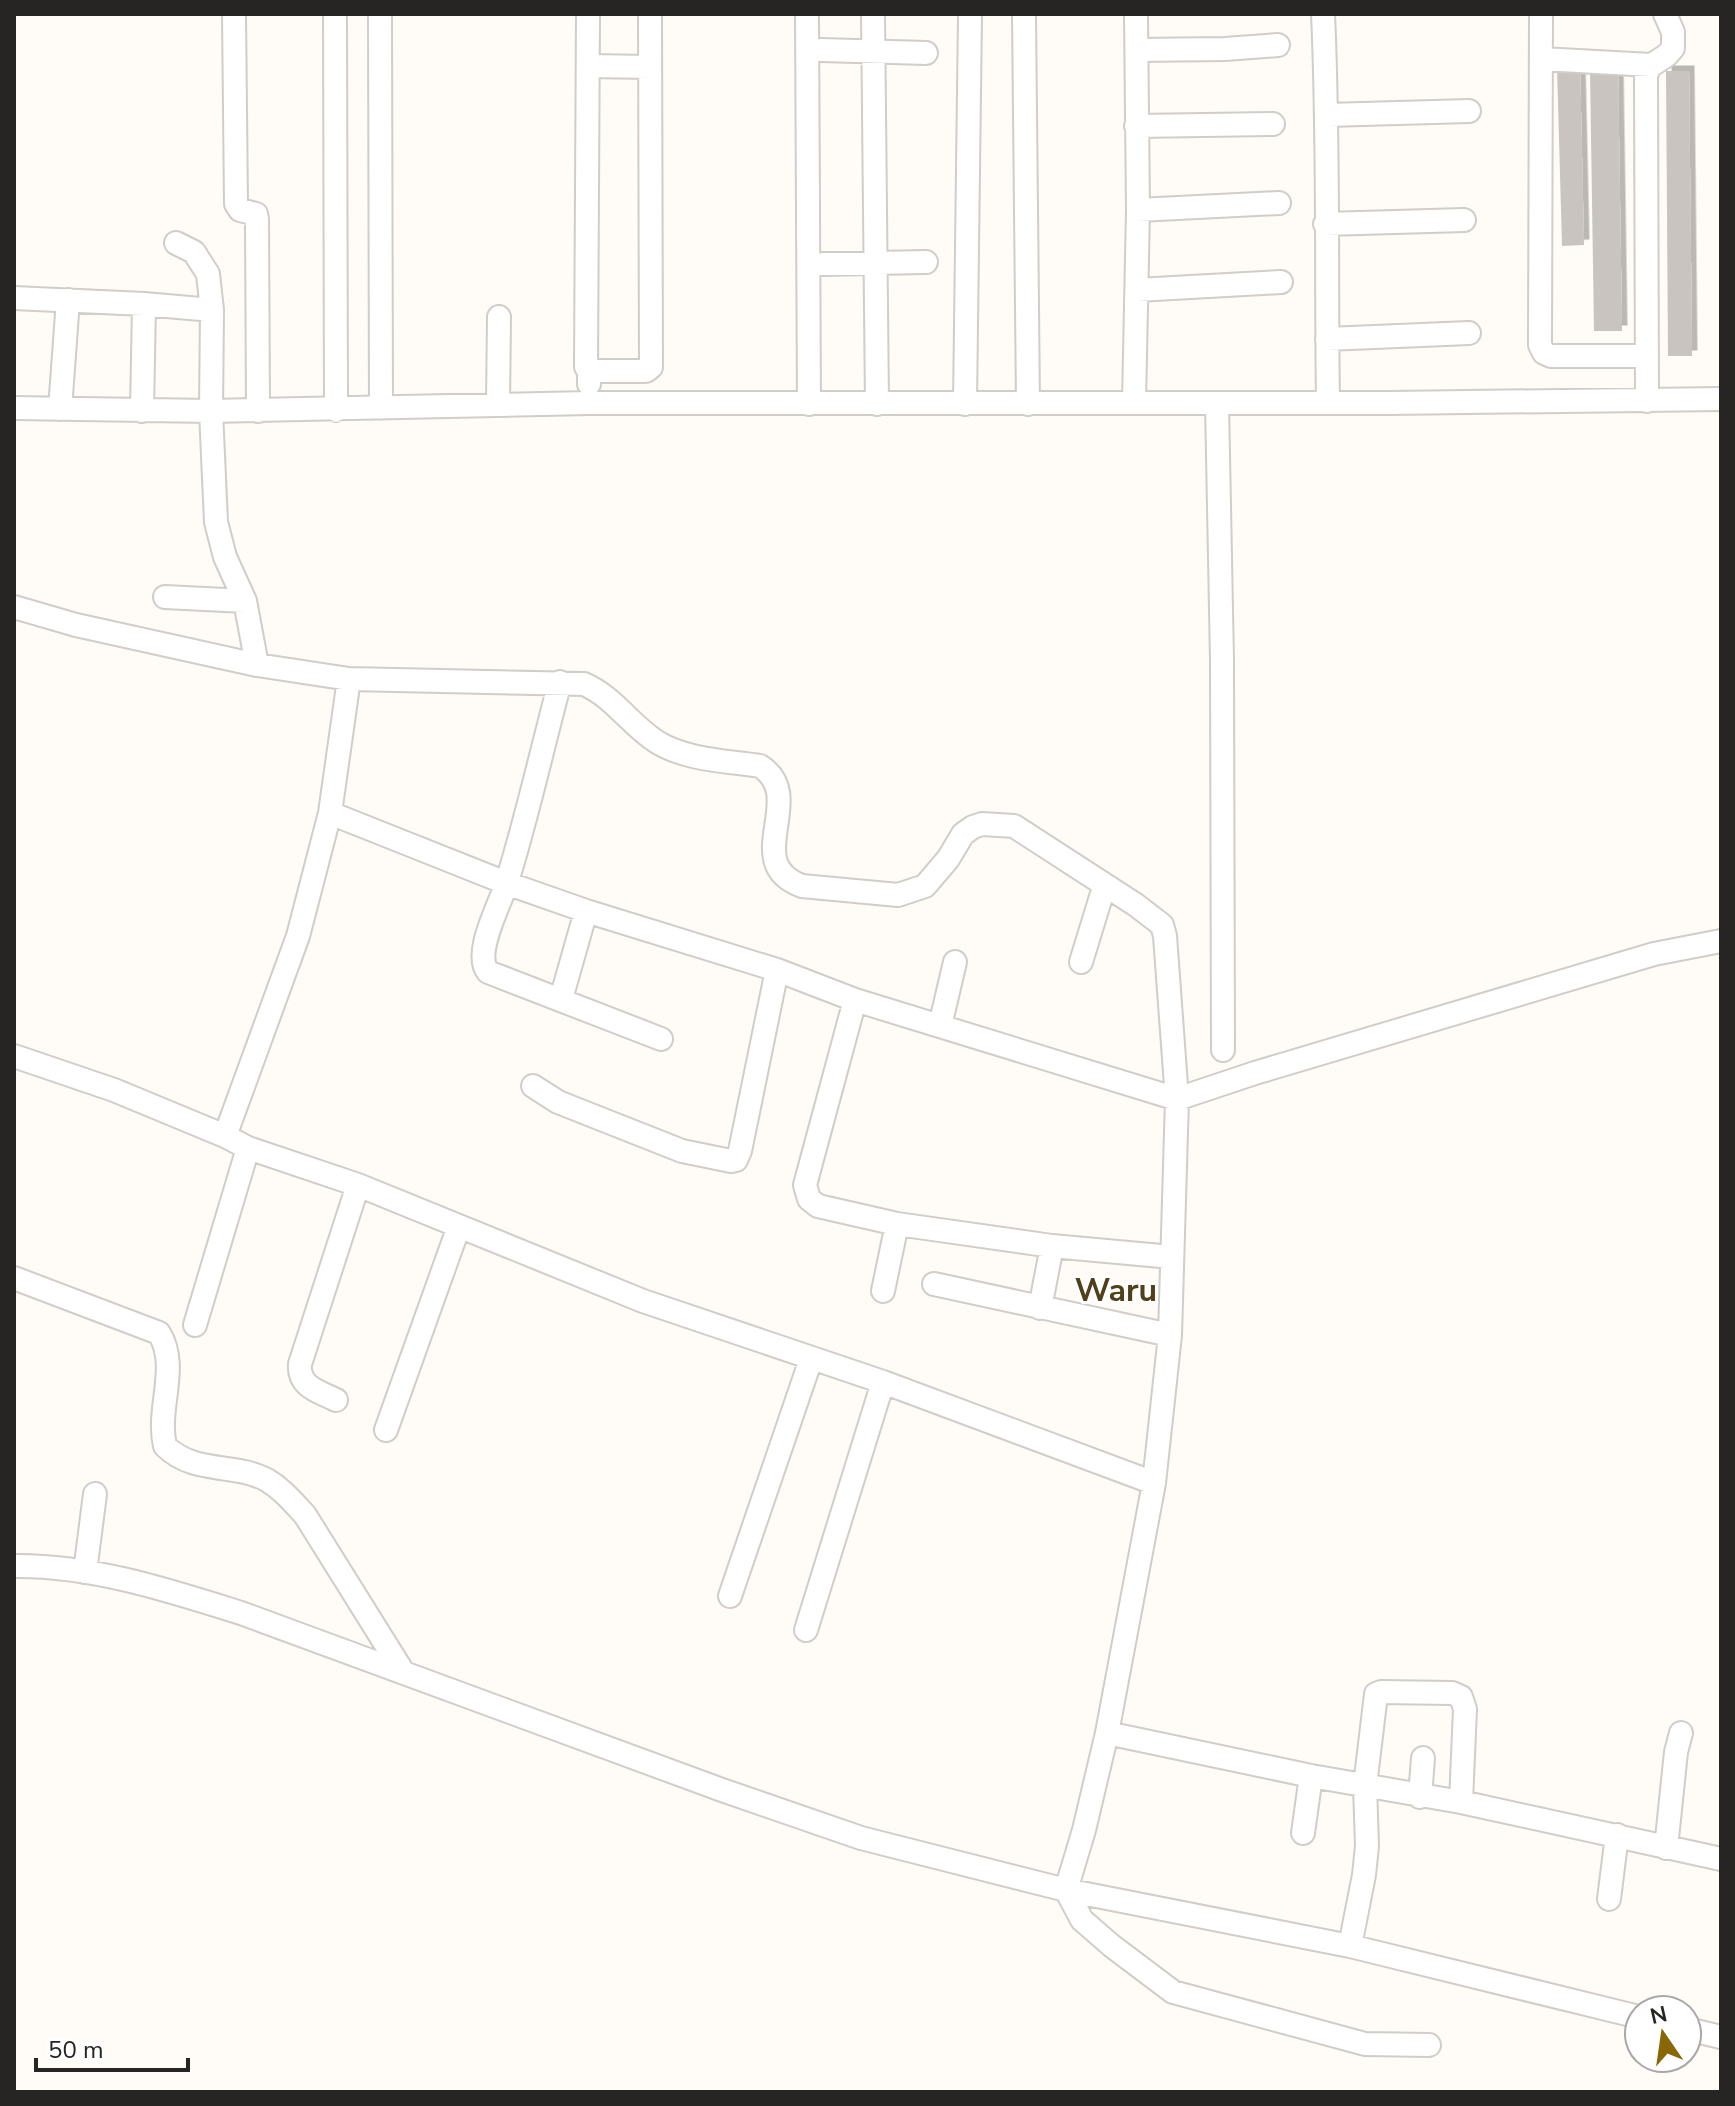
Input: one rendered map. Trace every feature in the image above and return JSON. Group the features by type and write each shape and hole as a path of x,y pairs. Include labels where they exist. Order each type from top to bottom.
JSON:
{"street":[{"path":"234,14 236,204 240,210 256,214 257,219 258,411"},
{"path":"335,14 336,410"},
{"path":"380,14 381,408"},
{"path":"588,14 586,367 589,371 589,403"},
{"path":"589,371 646,371 651,367 650,14"},
{"path":"807,14 809,404"},
{"path":"873,14 877,404"},
{"path":"965,404 970,14"},
{"path":"1024,14 1028,404"},
{"path":"1134,403 1138,210 1136,14"},
{"path":"1323,14 1327,115 1328,403"},
{"path":"1541,14 1542,350 1551,356 1645,356"},
{"path":"1647,401 1646,76 1651,65 1671,52 1675,43 1665,14"},
{"path":"1137,50 1278,45"},
{"path":"821,50 926,53"},
{"path":"1542,59 1651,65"},
{"path":"588,66 650,67"},
{"path":"1327,115 1469,111"},
{"path":"1136,126 1273,124"},
{"path":"1138,210 1279,203"},
{"path":"1325,224 1464,220"},
{"path":"176,243 189,247 205,266 212,310 211,411 216,522 225,557 245,601 257,665"},
{"path":"823,264 926,262"},
{"path":"1137,290 1281,282"},
{"path":"14,298 212,310"},
{"path":"60,409 68,300"},
{"path":"142,411 144,304"},
{"path":"498,404 499,317"},
{"path":"1327,339 1469,333"},
{"path":"14,408 258,411 589,403 1328,403 1721,399"},
{"path":"1217,403 1222,661 1223,1050"},
{"path":"165,597 245,601"},
{"path":"14,607 76,625 257,665 349,679 584,684 611,699 640,729 672,749 760,766 768,771 778,790 776,866 785,878 802,886 898,895 913,892 936,875 963,834 982,824 1014,826 1158,922 1165,931 1177,1099 1170,1335 1156,1469 1107,1733 1066,1890 1082,1920 1173,1992 1365,2044 1429,2045"},
{"path":"225,1136 298,936 330,813 349,679"},
{"path":"560,682 506,883 483,948 485,969 661,1039"},
{"path":"330,813 506,883 586,911 777,970 855,1000 1177,1099 1654,954 1721,941"},
{"path":"1081,962 1104,887"},
{"path":"561,999 586,911"},
{"path":"940,1026 955,962"},
{"path":"533,1086 558,1102 682,1151 736,1160 777,970"},
{"path":"855,1000 805,1190 809,1199 818,1206 897,1224 1052,1246 1172,1257"},
{"path":"14,1056 114,1090 248,1148 358,1185 643,1301 811,1359 1156,1469"},
{"path":"195,1325 248,1148"},
{"path":"336,1400 307,1386 299,1374 300,1364 358,1185"},
{"path":"883,1291 897,1224"},
{"path":"386,1430 459,1226"},
{"path":"1040,1308 1052,1246"},
{"path":"14,1278 159,1333 165,1343 169,1363 162,1417 165,1446 187,1462 250,1474 267,1480 287,1495 305,1515 403,1672"},
{"path":"934,1284 1170,1335"},
{"path":"730,1596 811,1359"},
{"path":"806,1630 883,1382"},
{"path":"85,1572 95,1494"},
{"path":"14,1566 85,1572 184,1595 241,1613 861,1838 1066,1890 1350,1946 1623,2013"},
{"path":"1350,1946 1367,1846 1365,1786 1376,1694 1452,1693 1461,1697 1465,1709 1461,1802"},
{"path":"1107,1733 1311,1776 1461,1802 1721,1859"},
{"path":"1666,1848 1676,1752 1681,1733"},
{"path":"1420,1797 1423,1758"},
{"path":"1303,1833 1311,1776"},
{"path":"1609,1899 1617,1835"}],"building":[{"path":"1557,67 1580,67 1584,245 1562,246"},
{"path":"1618,70 1622,331 1594,331 1590,71"},
{"path":"1666,71 1689,71 1692,356 1668,356"}],"district":[{"name":"Waru","path":"1116,1290"}]}
